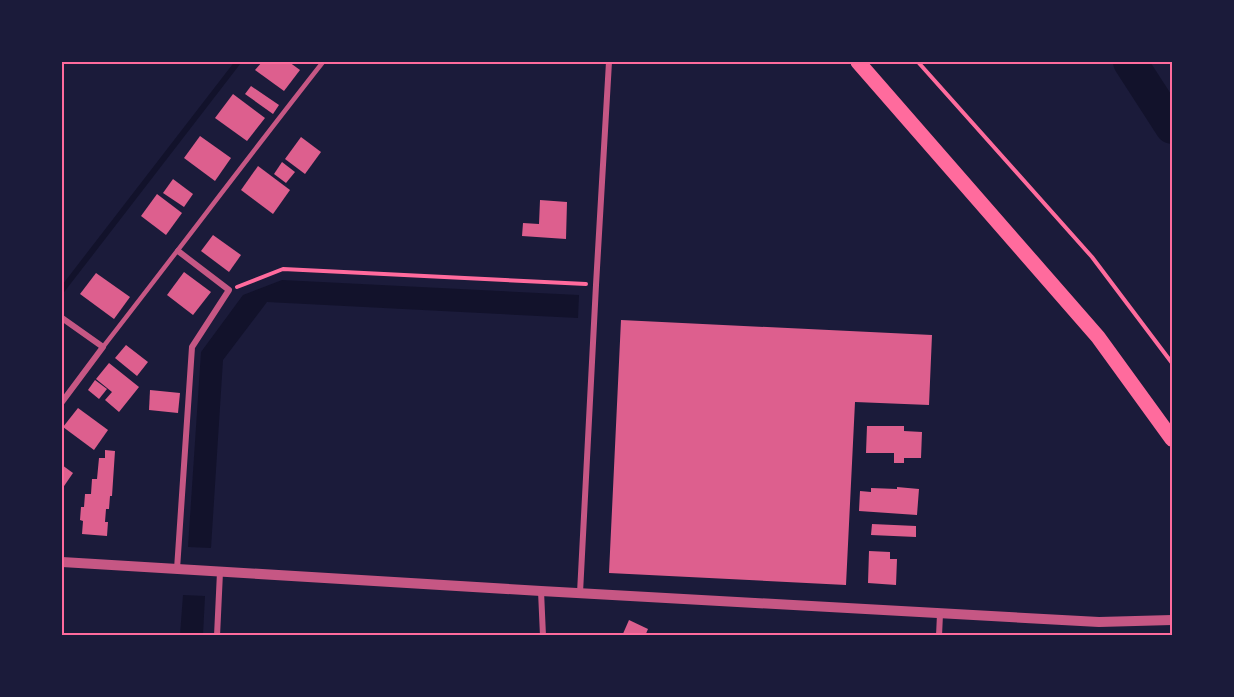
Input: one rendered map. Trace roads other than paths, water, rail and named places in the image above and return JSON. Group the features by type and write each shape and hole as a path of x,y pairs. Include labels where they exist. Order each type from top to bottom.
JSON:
{"main road":[{"path":"858,62 1098,337 1173,440"}],"street":[{"path":"580,593 609,62"},
{"path":"177,569 192,347 229,290 178,251"},
{"path":"62,318 103,347 62,402"},
{"path":"62,562 940,614 1099,622 1173,620"},
{"path":"217,636 220,572"},
{"path":"541,591 543,636"},
{"path":"939,636 940,614"}],"lane":[{"path":"103,347 323,62"}],"waterway":[{"path":"62,290 238,62"},
{"path":"1130,62 1172,127"}]}
